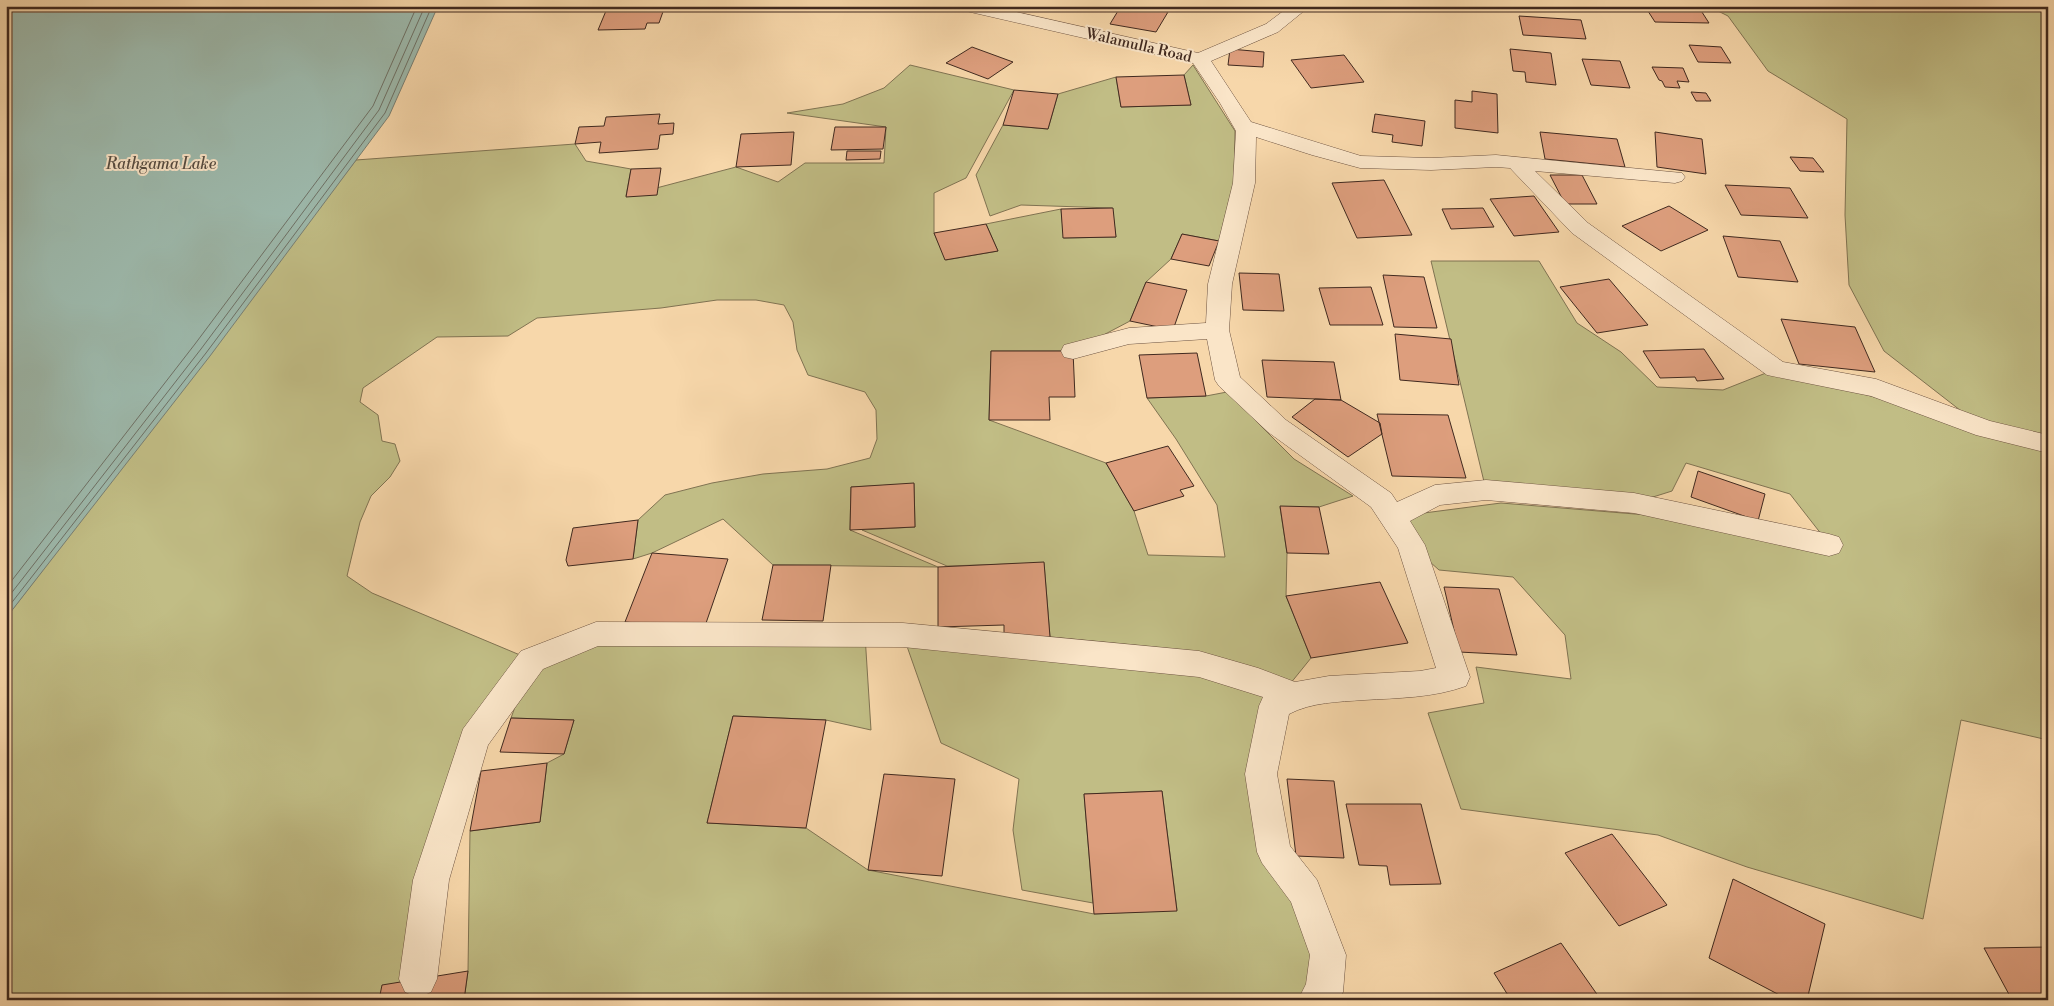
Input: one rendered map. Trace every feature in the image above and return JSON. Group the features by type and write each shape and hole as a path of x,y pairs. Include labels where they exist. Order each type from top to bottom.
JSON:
{"street":[{"name":"Walamulla Road","path":"966,6 1200,59 1272,28 1301,6"},
{"path":"1200,59 1230,103 1246,131 1244,183 1220,284 1217,330 1228,380 1277,426 1381,500 1412,545 1455,677 1420,684 1329,689 1294,696 1276,706 1261,774 1274,852 1305,892 1328,955 1324,992 1317,1000"},
{"path":"1243,126 1319,151 1360,162 1431,164 1496,161 1675,177"},
{"path":"1516,163 1580,228 1716,328 1776,369 1876,388 1985,429 2048,444"},
{"path":"1072,351 1129,336 1217,330"},
{"path":"1393,517 1436,495 1486,490 1634,503 1830,545"},
{"path":"418,979 430,880 474,739 532,660 596,634 903,635 1198,664 1258,681 1294,696"}],"shaded area":[{"path":"1708,6 2048,6 2048,740 1961,720 1923,919 1747,867 1658,835 1461,809 1428,713 1484,703 1476,667 1571,679 1565,635 1513,577 1439,570 1411,545 1393,517 1501,503 1647,515 1829,544 1790,494 1686,463 1672,491 1634,503 1486,490 1431,261 1539,261 1577,323 1621,352 1657,387 1723,390 1776,369 1983,428 1884,351 1849,285 1845,215 1847,119 1768,71 1728,16"},
{"path":"910,65 1014,90 966,178 934,193 934,233 946,260 998,251 986,224 1061,209 1064,238 1116,237 1112,208 1021,205 990,216 976,175 1003,125 1048,129 1058,94 1116,77 1121,107 1191,105 1184,75 1193,65 1235,131 1234,181 1219,241 1182,234 1171,259 1146,282 1130,321 1073,351 991,351 989,420 1106,463 1134,511 1148,555 1225,557 1217,505 1176,439 1147,398 1206,396 1227,392 1294,459 1353,496 1319,507 1280,507 1287,553 1286,596 1311,658 1290,684 1194,651 1050,637 1044,563 947,566 862,530 915,527 914,484 851,487 850,530 938,567 773,565 723,519 652,553 633,559 638,520 665,495 712,483 763,474 827,469 870,458 877,439 876,410 865,392 808,375 797,350 793,322 784,305 756,300 717,300 661,308 537,318 508,336 437,337 363,388 360,402 378,415 382,441 395,444 400,461 390,477 371,496 360,522 347,576 372,593 520,655 474,739 418,979 379,1000 6,1000 6,618 356,160 575,144 586,161 631,169 626,196 736,167 778,182 805,163 884,163 886,127 787,113 843,104 884,88"},
{"path":"596,634 865,635 871,730 826,720 733,716 707,823 806,828 868,870 1094,914 1177,910 1162,791 1084,794 1093,903 1022,890 1013,830 1019,779 941,743 903,635 1201,665 1294,696 1263,768 1305,892 1317,1000 464,1000 468,971 470,831 540,822 547,763 564,754 574,720 511,718 532,660"}],"water":[{"name":"Rathgama Lake","path":"6,6 438,6 389,116 210,356 6,618"}],"building":[{"path":"608,6 665,6 659,23 647,23 645,29 598,30"},
{"path":"1121,6 1136,6 1168,12 1156,32 1110,24"},
{"path":"1646,8 1700,9 1709,23 1655,22"},
{"path":"1519,16 1581,20 1586,39 1523,35"},
{"path":"1689,45 1721,47 1731,63 1698,62"},
{"path":"972,47 1013,62 988,79 946,63"},
{"path":"1230,49 1264,52 1263,67 1228,65"},
{"path":"1510,49 1551,53 1556,85 1526,82 1525,72 1513,71"},
{"path":"1344,55 1364,82 1311,88 1291,60"},
{"path":"1582,59 1620,61 1630,88 1591,85"},
{"path":"1652,67 1683,68 1689,82 1677,81 1680,88 1665,87"},
{"path":"1184,75 1191,105 1121,107 1116,77"},
{"path":"1014,90 1058,94 1048,129 1003,125"},
{"path":"1472,91 1497,94 1498,133 1455,128 1455,100 1472,102"},
{"path":"1691,92 1706,93 1711,101 1696,101"},
{"path":"660,114 658,124 674,123 673,134 660,135 658,149 599,153 601,142 575,144 579,127 604,126 606,117"},
{"path":"1375,114 1425,121 1422,146 1392,142 1393,135 1372,132"},
{"path":"835,127 886,127 883,149 831,150"},
{"path":"794,132 791,165 736,167 741,134"},
{"path":"1540,132 1617,139 1625,167 1545,159"},
{"path":"1655,132 1702,139 1706,174 1657,167"},
{"path":"847,151 881,151 880,159 846,160"},
{"path":"1790,157 1813,158 1824,172 1800,171"},
{"path":"661,168 657,195 626,197 631,169"},
{"path":"1550,175 1582,175 1597,204 1565,204"},
{"path":"1384,180 1412,235 1357,238 1332,183"},
{"path":"1725,185 1790,188 1808,218 1741,215"},
{"path":"1534,196 1559,232 1514,236 1490,199"},
{"path":"1669,206 1708,230 1661,251 1622,226"},
{"path":"1113,208 1116,237 1063,238 1061,209"},
{"path":"1483,208 1494,227 1451,229 1442,209"},
{"path":"986,224 998,251 945,260 934,233"},
{"path":"1182,234 1219,241 1209,266 1171,259"},
{"path":"1723,236 1780,241 1798,282 1738,277"},
{"path":"1239,273 1279,274 1284,311 1243,310"},
{"path":"1383,275 1424,277 1437,328 1394,327"},
{"path":"1609,279 1648,325 1597,333 1560,287"},
{"path":"1146,282 1187,290 1173,330 1130,321"},
{"path":"1371,287 1383,325 1330,325 1319,288"},
{"path":"1781,319 1855,327 1875,372 1799,364"},
{"path":"1395,334 1451,339 1459,385 1400,380"},
{"path":"1704,349 1724,379 1697,381 1695,377 1660,378 1643,351"},
{"path":"991,351 1073,351 1075,397 1049,397 1050,420 989,420"},
{"path":"1197,353 1206,396 1147,398 1139,355"},
{"path":"1262,360 1334,362 1341,400 1267,397"},
{"path":"1315,399 1341,400 1380,423 1382,434 1348,457 1292,417"},
{"path":"1377,414 1448,415 1466,478 1392,476"},
{"path":"1168,446 1194,486 1180,490 1184,496 1134,511 1106,463"},
{"path":"1698,471 1765,494 1758,521 1691,497"},
{"path":"914,483 915,527 850,530 851,487"},
{"path":"1280,506 1319,507 1329,554 1287,553"},
{"path":"638,520 633,559 568,566 566,560 573,528"},
{"path":"652,553 728,559 704,629 625,622"},
{"path":"1044,562 1050,637 1004,639 1004,625 938,627 938,567"},
{"path":"773,565 831,565 823,621 762,620"},
{"path":"1380,582 1408,643 1311,658 1286,596"},
{"path":"1444,587 1499,589 1517,655 1459,652"},
{"path":"733,716 826,720 806,828 707,823"},
{"path":"511,718 574,720 564,754 500,752"},
{"path":"547,763 540,822 470,831 481,771"},
{"path":"884,774 955,779 942,876 868,870"},
{"path":"1287,779 1334,781 1344,858 1296,856"},
{"path":"1162,791 1177,911 1094,914 1084,794"},
{"path":"1346,804 1421,804 1441,884 1390,885 1387,866 1359,865"},
{"path":"1612,834 1667,905 1619,926 1565,853"},
{"path":"1733,879 1825,924 1807,1000 1789,1000 1709,958"},
{"path":"1561,943 1601,1000 1511,1000 1494,973"},
{"path":"2048,947 2048,1000 2012,1000 1984,948"},
{"path":"468,971 464,1000 379,1000 382,985"}]}
